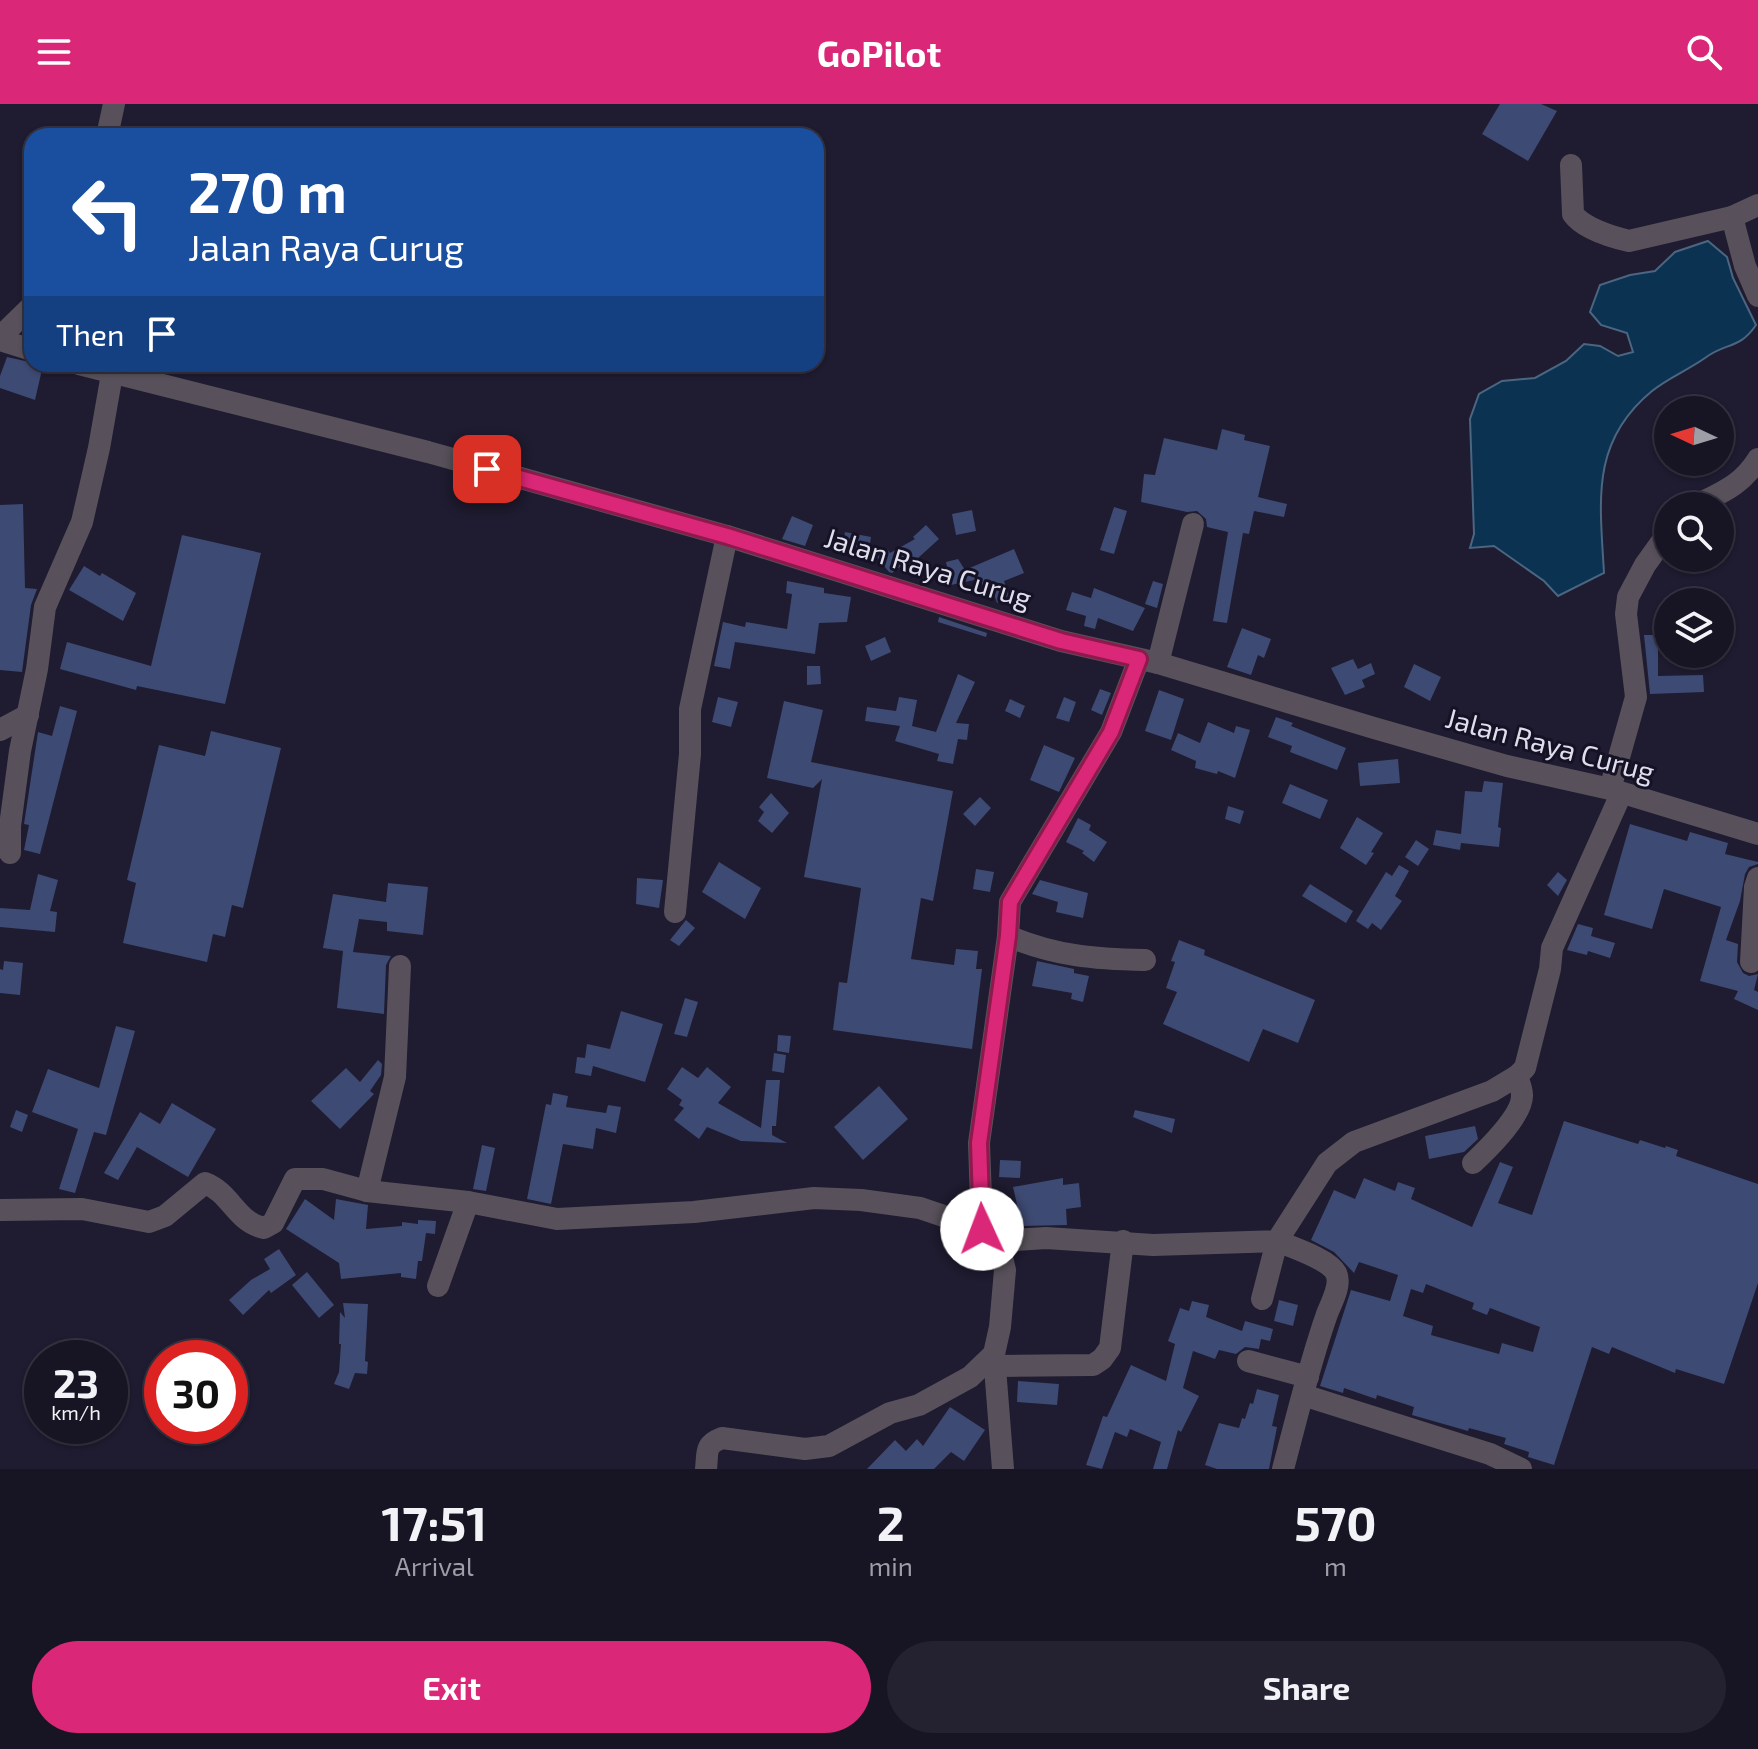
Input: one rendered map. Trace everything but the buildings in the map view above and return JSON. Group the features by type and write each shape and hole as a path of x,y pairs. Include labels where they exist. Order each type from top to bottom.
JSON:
{"street":[{"path":"109,128 114,104"},
{"path":"1571,165 1573,214 1578,220 1629,241 1732,217 1758,205"},
{"path":"1732,217 1745,266 1758,296"},
{"path":"24,314 0,338 24,347"},
{"name":"Jalan Raya Curug","path":"105,372 428,452 727,536 1061,641 1148,661 1507,766 1616,791 1758,834"},
{"path":"10,853 10,826 45,607 82,522 112,374"},
{"path":"1722,492 1748,475 1758,459"},
{"path":"1003,1469 995,1360 1005,1270 990,1235 979,1143 1010,902 1111,732 1148,661 1193,524"},
{"path":"675,912 690,754 690,709 727,536"},
{"path":"1262,1299 1277,1241 1327,1163 1354,1142 1492,1091 1525,1068 1550,969 1552,948 1616,791 1636,697 1626,614 1628,597 1654,552"},
{"path":"0,730 28,715"},
{"path":"1751,962 1758,878"},
{"path":"1008,936 1044,950 1076,957 1145,960"},
{"path":"367,1191 395,1077 400,966"},
{"path":"1473,1163 1491,1146 1521,1104 1522,1093 1517,1076"},
{"path":"0,1210 82,1209 149,1222 165,1216 205,1183 226,1196 243,1220 264,1228 273,1223 295,1179 323,1179 367,1191 468,1202 557,1219 694,1212 814,1198 861,1200 920,1208 990,1235 1153,1245 1277,1241 1316,1258 1337,1275 1336,1289 1283,1469"},
{"path":"438,1286 468,1202"},
{"path":"706,1469 711,1442 722,1438 805,1449 829,1446 890,1413 919,1405 995,1360 1093,1365 1110,1348 1123,1241"},
{"path":"1248,1361 1306,1386 1490,1454 1521,1469"}],"water":[{"path":"1708,241 1727,257 1733,278 1756,325 1738,342 1713,353 1652,391 1618,431 1603,474 1601,521 1604,573 1558,596 1544,581 1494,546 1470,548 1474,534 1470,419 1479,394 1502,381 1535,378 1566,361 1584,344 1600,346 1618,356 1633,352 1627,333 1601,325 1590,312 1600,285 1655,271 1675,252"}],"route":[{"path":"487,469 727,536 1061,641 1139,659 1111,732 1010,902 979,1143 982,1229"}]}
